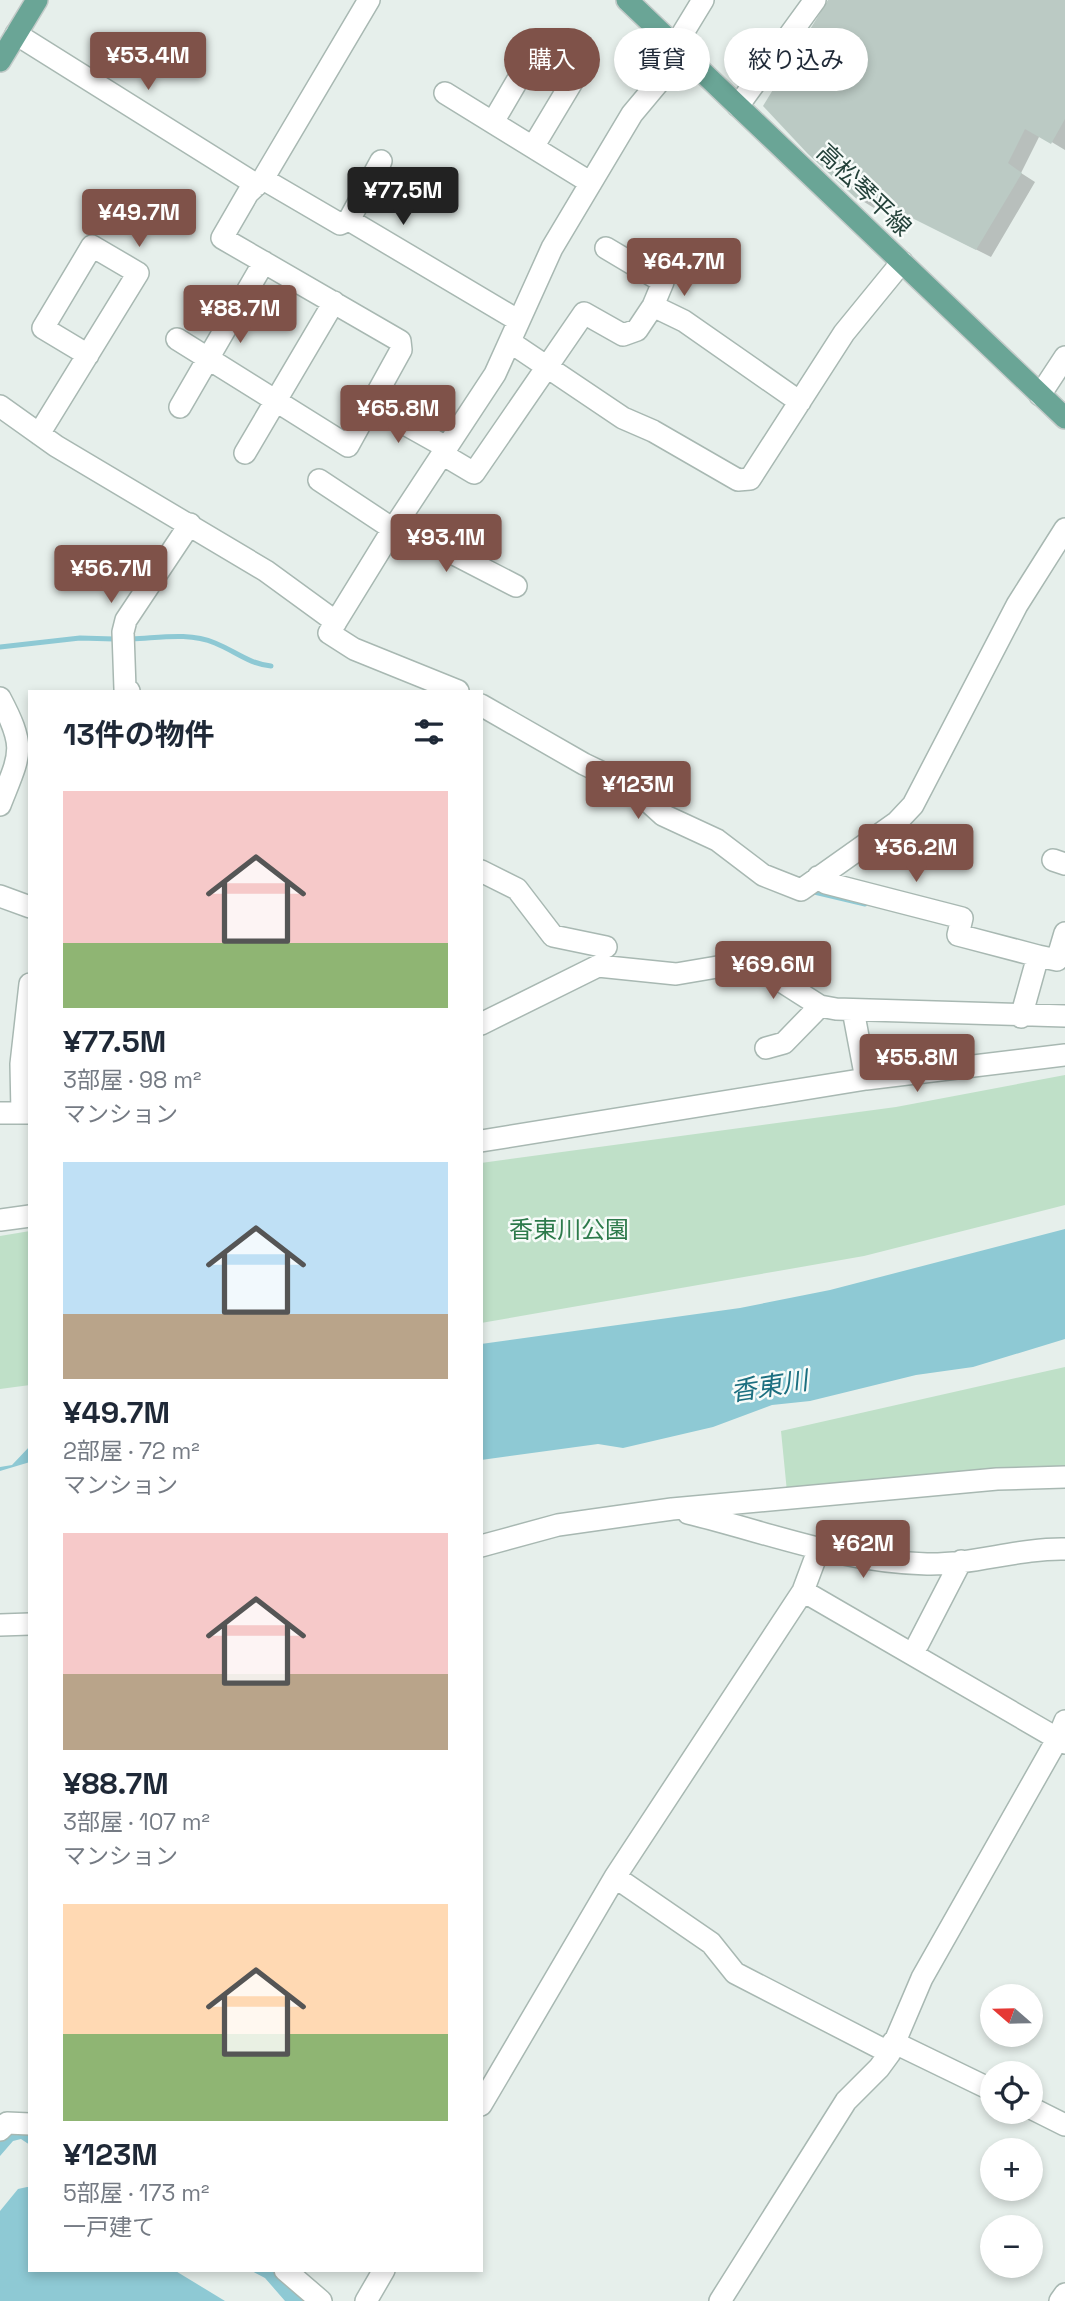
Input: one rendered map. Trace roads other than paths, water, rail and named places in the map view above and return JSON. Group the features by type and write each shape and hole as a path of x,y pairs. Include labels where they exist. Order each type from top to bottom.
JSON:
{"main road":[{"path":"0,61 37,0"},
{"name":"高松琴平線","path":"627,0 656,28"},
{"name":"高松琴平線","path":"710,79 1065,418"}],"street":[{"path":"177,338 348,446 401,350 400,341 222,237 248,193 260,182 369,0"},
{"path":"690,28 704,0"},
{"path":"738,106 815,0"},
{"path":"16,34 260,182 340,224 349,220 381,161"},
{"path":"493,122 511,91"},
{"path":"533,148 567,91"},
{"path":"456,690 354,649 329,633 394,526 495,373 552,248 632,114 649,91"},
{"path":"445,93 591,183"},
{"path":"349,220 519,320"},
{"path":"39,434 88,355 138,273 92,246 43,328 88,355"},
{"path":"371,405 444,450 474,473 584,313 623,335 637,330 653,306 663,282 606,248"},
{"path":"180,407 264,262"},
{"path":"510,342 623,418 653,431 738,480 750,479 844,333 902,262"},
{"path":"245,453 334,302"},
{"path":"653,306 684,321 800,402"},
{"path":"1040,395 1065,357"},
{"path":"0,406 39,434 267,571 336,622"},
{"path":"319,480 394,526 516,586"},
{"path":"127,690 123,652 126,620 190,524"},
{"path":"809,885 897,822 913,806 1017,605 1065,528"},
{"path":"0,698 17,731 20,754 0,805"},
{"path":"483,706 632,788 663,815 717,840 763,875 809,885 826,883 962,918 958,935 1057,953 1021,1017"},
{"path":"483,873 517,889 553,936 606,947"},
{"path":"0,896 28,906"},
{"path":"483,1023 598,966 676,974 729,965 773,976 820,1006 853,1010 1021,1017 1065,1016"},
{"path":"0,1113 26,1113 22,1064 28,1004"},
{"path":"766,1048 784,1043 820,1006"},
{"path":"853,1010 866,1079"},
{"path":"483,1141 866,1079 1065,1055"},
{"path":"0,1220 28,1216"},
{"path":"483,1545 558,1525 672,1509 997,1479 1065,1477"},
{"path":"672,1509 752,1528 818,1551 917,1563 961,1561 1065,1549"},
{"path":"483,2102 615,1877 803,1591 818,1551"},
{"path":"918,1644 961,1561"},
{"path":"720,2301 846,2101 879,2068 891,2048 922,1978 1063,1734 803,1591"},
{"path":"0,1625 28,1624"},
{"path":"615,1877 711,1943 735,1973 891,2048 980,2085"},
{"path":"1043,2114 1065,2125"},
{"path":"0,2130 7,2123 28,2123"},
{"path":"287,2272 321,2301"},
{"path":"366,2301 383,2272"},
{"path":"1060,2301 1065,2294"}],"water":[{"name":"香東川","path":"1065,1229 1065,1339 973,1367 916,1375 810,1401 772,1405 713,1427 623,1448 598,1444 483,1460 483,1344 740,1308 830,1290"},
{"path":"28,1448 28,1463 0,1471 0,1467 12,1465"},
{"path":"28,2130 28,2144 21,2139 13,2141 0,2156 0,2137 4,2132"},
{"path":"28,2187 28,2272 177,2272 225,2301 0,2301 0,2211 18,2189"},
{"path":"254,2272 281,2272 316,2301 285,2301 265,2278"}],"waterway":[{"path":"0,647 80,638 114,639"},
{"path":"132,639 195,638 215,643 256,663 271,666"},
{"path":"810,891 865,904"}],"park label":[{"name":"香東川公園","path":"569,1230"}]}
